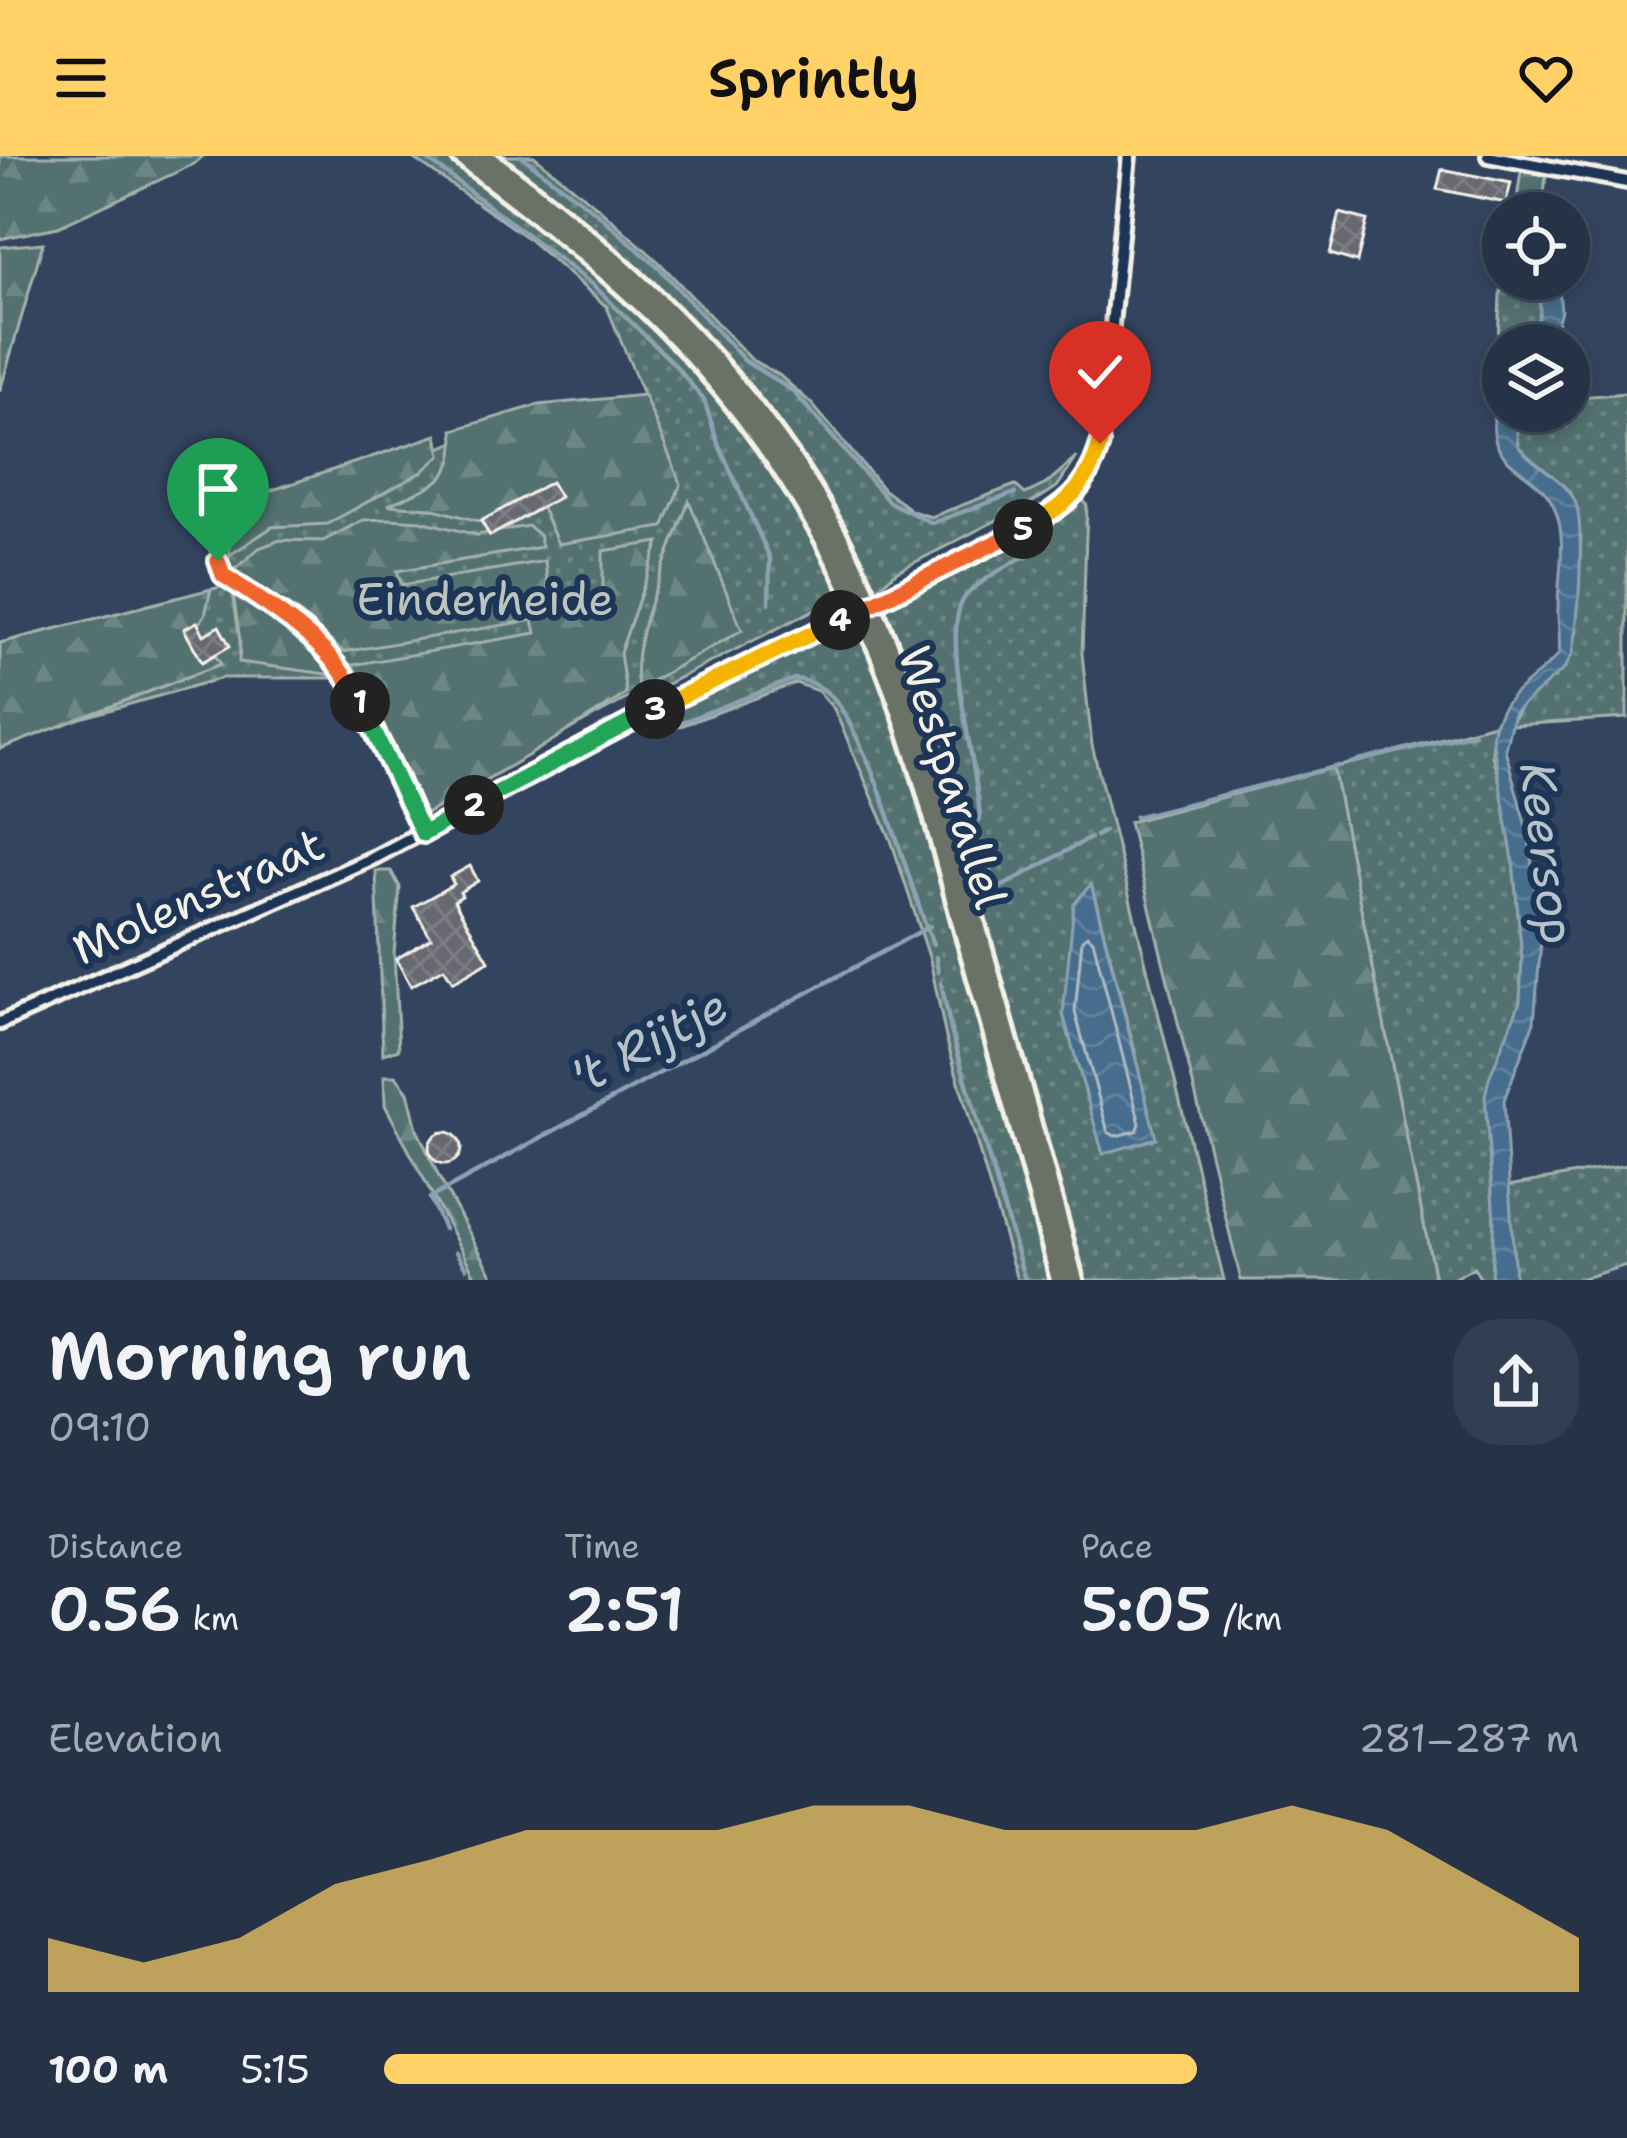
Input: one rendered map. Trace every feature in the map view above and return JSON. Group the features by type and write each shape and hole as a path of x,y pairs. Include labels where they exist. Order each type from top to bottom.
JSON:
{"main road":[{"name":"Westparallel","path":"460,156 612,274 704,366 795,490 839,569 878,650 912,748 1060,1280"},
{"name":"Westparallel","path":"484,156 637,279 714,358 796,467 853,565 890,644 925,745 1074,1280"}],"street":[{"name":"Molenstraat","path":"0,1022 423,834 623,725 1058,510 1082,488 1100,444 1129,156"},
{"path":"1487,156 1627,182"},
{"path":"218,561 223,575 306,630 333,658 350,683 423,834"}],"green space":[{"path":"0,156 203,156 58,227 0,239"},
{"name":"Einderheide","path":"410,156 454,156 603,272 732,409 796,501 867,638 907,751 1056,1280 1017,1280 946,1038 930,960 891,840 834,709 818,691 796,683 665,732 657,717 833,632 848,620 840,605 814,610 647,694 641,691 412,814 350,678 222,678 0,741 0,643 221,587 208,519 436,450 536,405 647,404 607,307 526,237"},
{"path":"489,156 534,156 596,206 659,262 752,360 779,375 811,403 884,490 912,511 931,517 1015,485 1025,494 1046,484 1077,457 1057,487 896,572 880,586 888,601 910,595 1053,519 1081,496 1087,506 1082,654 1092,745 1224,1280 1078,1280 976,912 810,481","holes":["1092,887 1136,1056 1152,1140 1103,1153 1063,1014"]},
{"path":"1521,171 1546,176 1544,192 1518,192"},
{"path":"43,243 0,391 0,247"},
{"path":"1500,300 1540,300 1537,324 1499,324"},
{"path":"1627,393 1627,718 1509,725 1523,702 1564,669 1576,635 1581,537 1542,471 1518,446 1517,432 1590,432 1590,396"},
{"path":"644,395 681,484 663,527 558,544 541,506 507,519 482,522 430,508 388,505 429,487 447,472 453,430 538,405"},
{"path":"437,435 441,455 422,472 327,524 272,527 230,555 225,506"},
{"path":"689,501 742,630 639,688 636,671 644,623"},
{"path":"363,520 421,521 477,535 528,526 539,535 542,547 397,571 402,585 545,561 550,606 603,599 603,551 659,542 620,653 626,694 421,817 366,687 352,665 536,633 533,620 343,652 301,614 233,571 259,548 280,540 323,541"},
{"path":"211,589 205,615 196,628 221,664 0,749 0,643"},
{"path":"233,593 312,642 341,676 239,662"},
{"path":"1494,724 1492,755 1513,860 1522,957 1520,1002 1503,1049 1488,1140 1494,1219 1491,1280 1481,1280 1474,1267 1451,1280 1435,1280 1333,768"},
{"path":"1333,768 1435,1280 1241,1280 1129,822"},
{"path":"376,871 391,871 400,887 394,953 399,1049 383,1054"},
{"path":"384,1076 396,1076 408,1092 417,1129 439,1177 495,1280 477,1280 385,1105"},
{"path":"1627,1165 1627,1265 1577,1280 1515,1280 1508,1186"}],"water":[{"path":"1540,300 1560,300 1557,324 1537,324"},
{"path":"1517,432 1518,446 1574,499 1580,550 1573,653 1564,669 1514,712 1505,749 1529,838 1541,942 1534,1022 1504,1100 1515,1280 1491,1280 1494,1219 1485,1096 1520,1002 1522,957 1513,860 1492,738 1509,700 1559,654 1561,547 1559,523 1547,495 1500,451 1494,435"},
{"path":"1091,884 1156,1138 1103,1154 1063,1014 1074,904"}],"building":[{"path":"1442,169 1511,183 1509,192 1482,192 1482,198 1437,189"},
{"path":"1340,213 1367,220 1357,262 1330,254"},
{"path":"551,482 560,497 490,536 481,521"},
{"path":"197,622 204,635 219,626 230,646 202,662 184,629"},
{"path":"470,866 478,881 454,901 489,961 453,982 444,968 411,986 396,959 431,938 413,907 454,884 450,877"},
{"path":"445,1132 457,1136 461,1148 457,1160 445,1164 433,1160 429,1148 433,1136"}],"waterway":[{"path":"423,156 593,285 704,400 718,443 770,558 769,603"},
{"path":"521,156 597,213 659,268 745,361 793,391 889,502 932,523 1015,493"},
{"path":"980,820 958,673 957,619 963,600 978,585 1048,543"},
{"path":"664,729 794,679 826,692 840,707 868,763 933,944"},
{"name":"'t Rijtje","path":"1351,763 1474,733"},
{"name":"'t Rijtje","path":"1135,817 1339,766"},
{"name":"'t Rijtje","path":"1096,836 1104,831"},
{"name":"'t Rijtje","path":"994,891 1090,838"},
{"path":"982,849 997,889"},
{"name":"'t Rijtje","path":"444,1229 430,1198 930,926"},
{"path":"936,957 938,972"},
{"path":"941,983 1025,1280"},
{"name":"'t Rijtje","path":"456,1252 466,1268"},
{"name":"'t Rijtje","path":"471,1276 473,1280"}],"route":[{"path":"218,561 223,575 306,630 333,658 350,683 423,834 623,725 1058,510 1082,488 1100,444"}],"water label":[{"name":"Keersop","path":"1548,853"}]}
